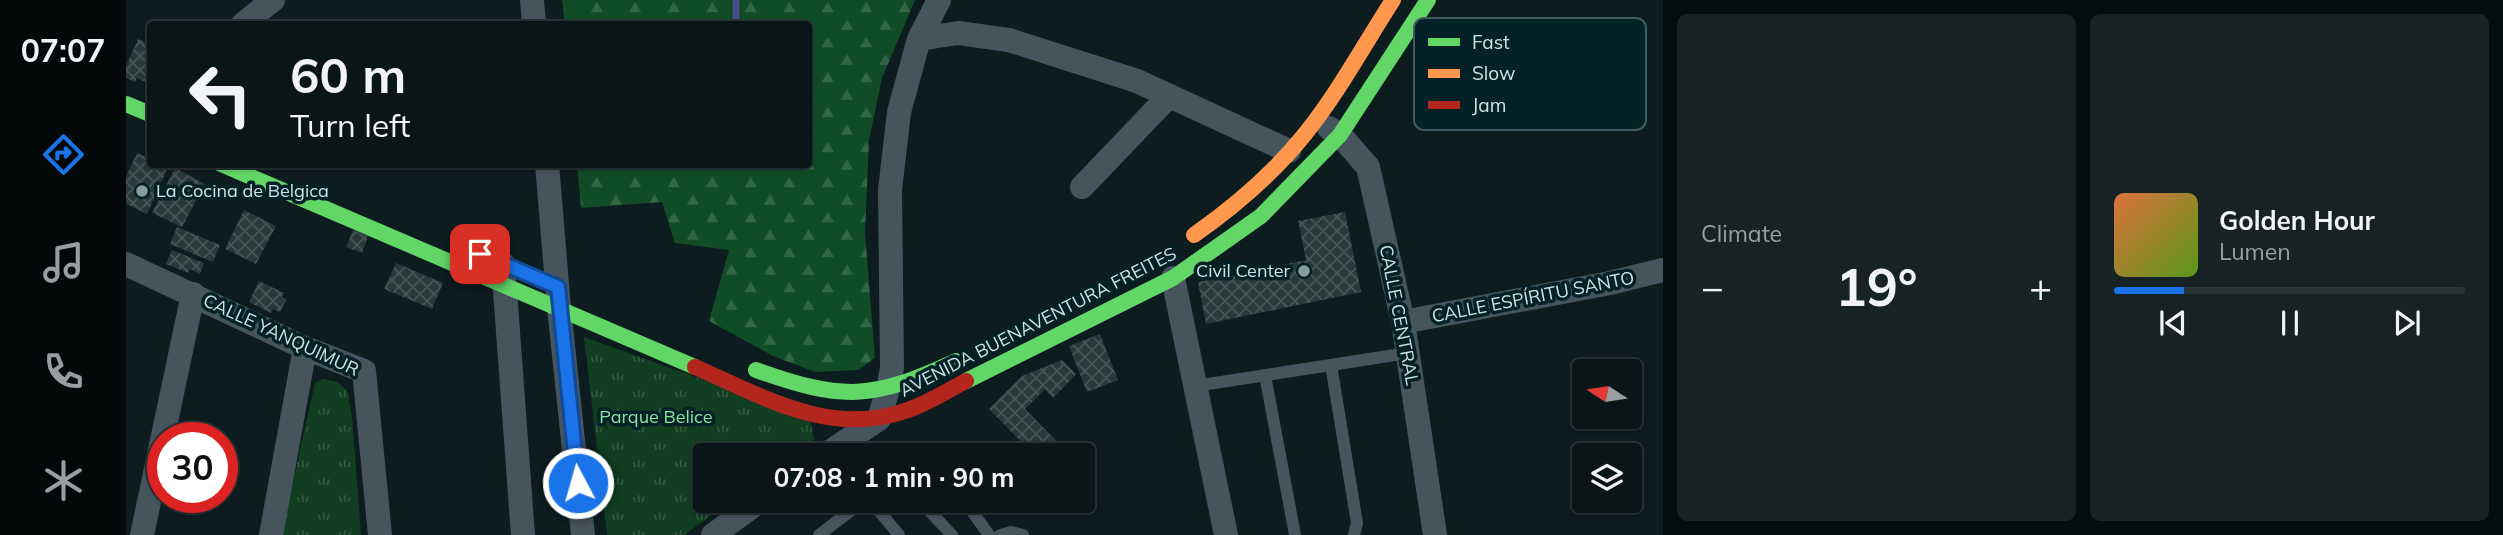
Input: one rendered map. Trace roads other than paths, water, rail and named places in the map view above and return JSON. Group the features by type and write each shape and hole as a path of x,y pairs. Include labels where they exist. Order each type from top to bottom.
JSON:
{"main road":[{"name":"AVENIDA BUENAVENTURA FREITES","path":"1176,247 1219,218 1273,170 1317,119 1393,0"},
{"name":"AVENIDA BUENAVENTURA FREITES","path":"1416,18 1428,0"},
{"name":"AVENIDA BUENAVENTURA FREITES","path":"232,168 556,291 802,413 831,419 879,419 909,410 1173,278 1261,216 1340,135 1414,21"},
{"path":"126,104 147,113"},
{"name":"AVENIDA BUENAVENTURA FREITES","path":"747,366 828,393 857,395 888,389 919,378 969,354"}],"street":[{"path":"247,21 273,0"},
{"path":"532,0 534,21"},
{"path":"844,443 879,419 888,389 892,368 890,190 899,111 919,40 939,0"},
{"path":"919,40 958,33 1009,40 1137,81 1289,151"},
{"path":"1082,187 1169,96"},
{"name":"CALLE CENTRAL","path":"1317,119 1340,135 1368,167 1404,323 1436,535"},
{"path":"547,168 556,291 583,535"},
{"name":"CALLE YANQUIMUR","path":"126,264 305,348 364,371 380,535"},
{"path":"503,269 523,535"},
{"name":"CALLE ESPÍRITU SANTO","path":"1404,323 1610,283 1663,270"},
{"path":"1173,278 1226,535"},
{"path":"142,535 193,295"},
{"path":"271,535 305,348"},
{"path":"713,535 743,513"}],"lane":[{"path":"1195,386 1408,353"},
{"path":"1331,365 1357,523 1354,535"},
{"path":"1265,374 1295,535"},
{"path":"827,533 851,513"},
{"path":"879,513 900,535"},
{"path":"931,513 952,535"},
{"path":"973,513 989,535"},
{"path":"1000,535 1011,532 1023,535"}],"waterway":[{"path":"736,0 736,21"}],"place":[{"name":"La Cocina de Belgica","path":"142,191"},
{"name":"Civil Center","path":"1304,271"}],"park label":[{"name":"Parque Belice","path":"656,417"}]}
